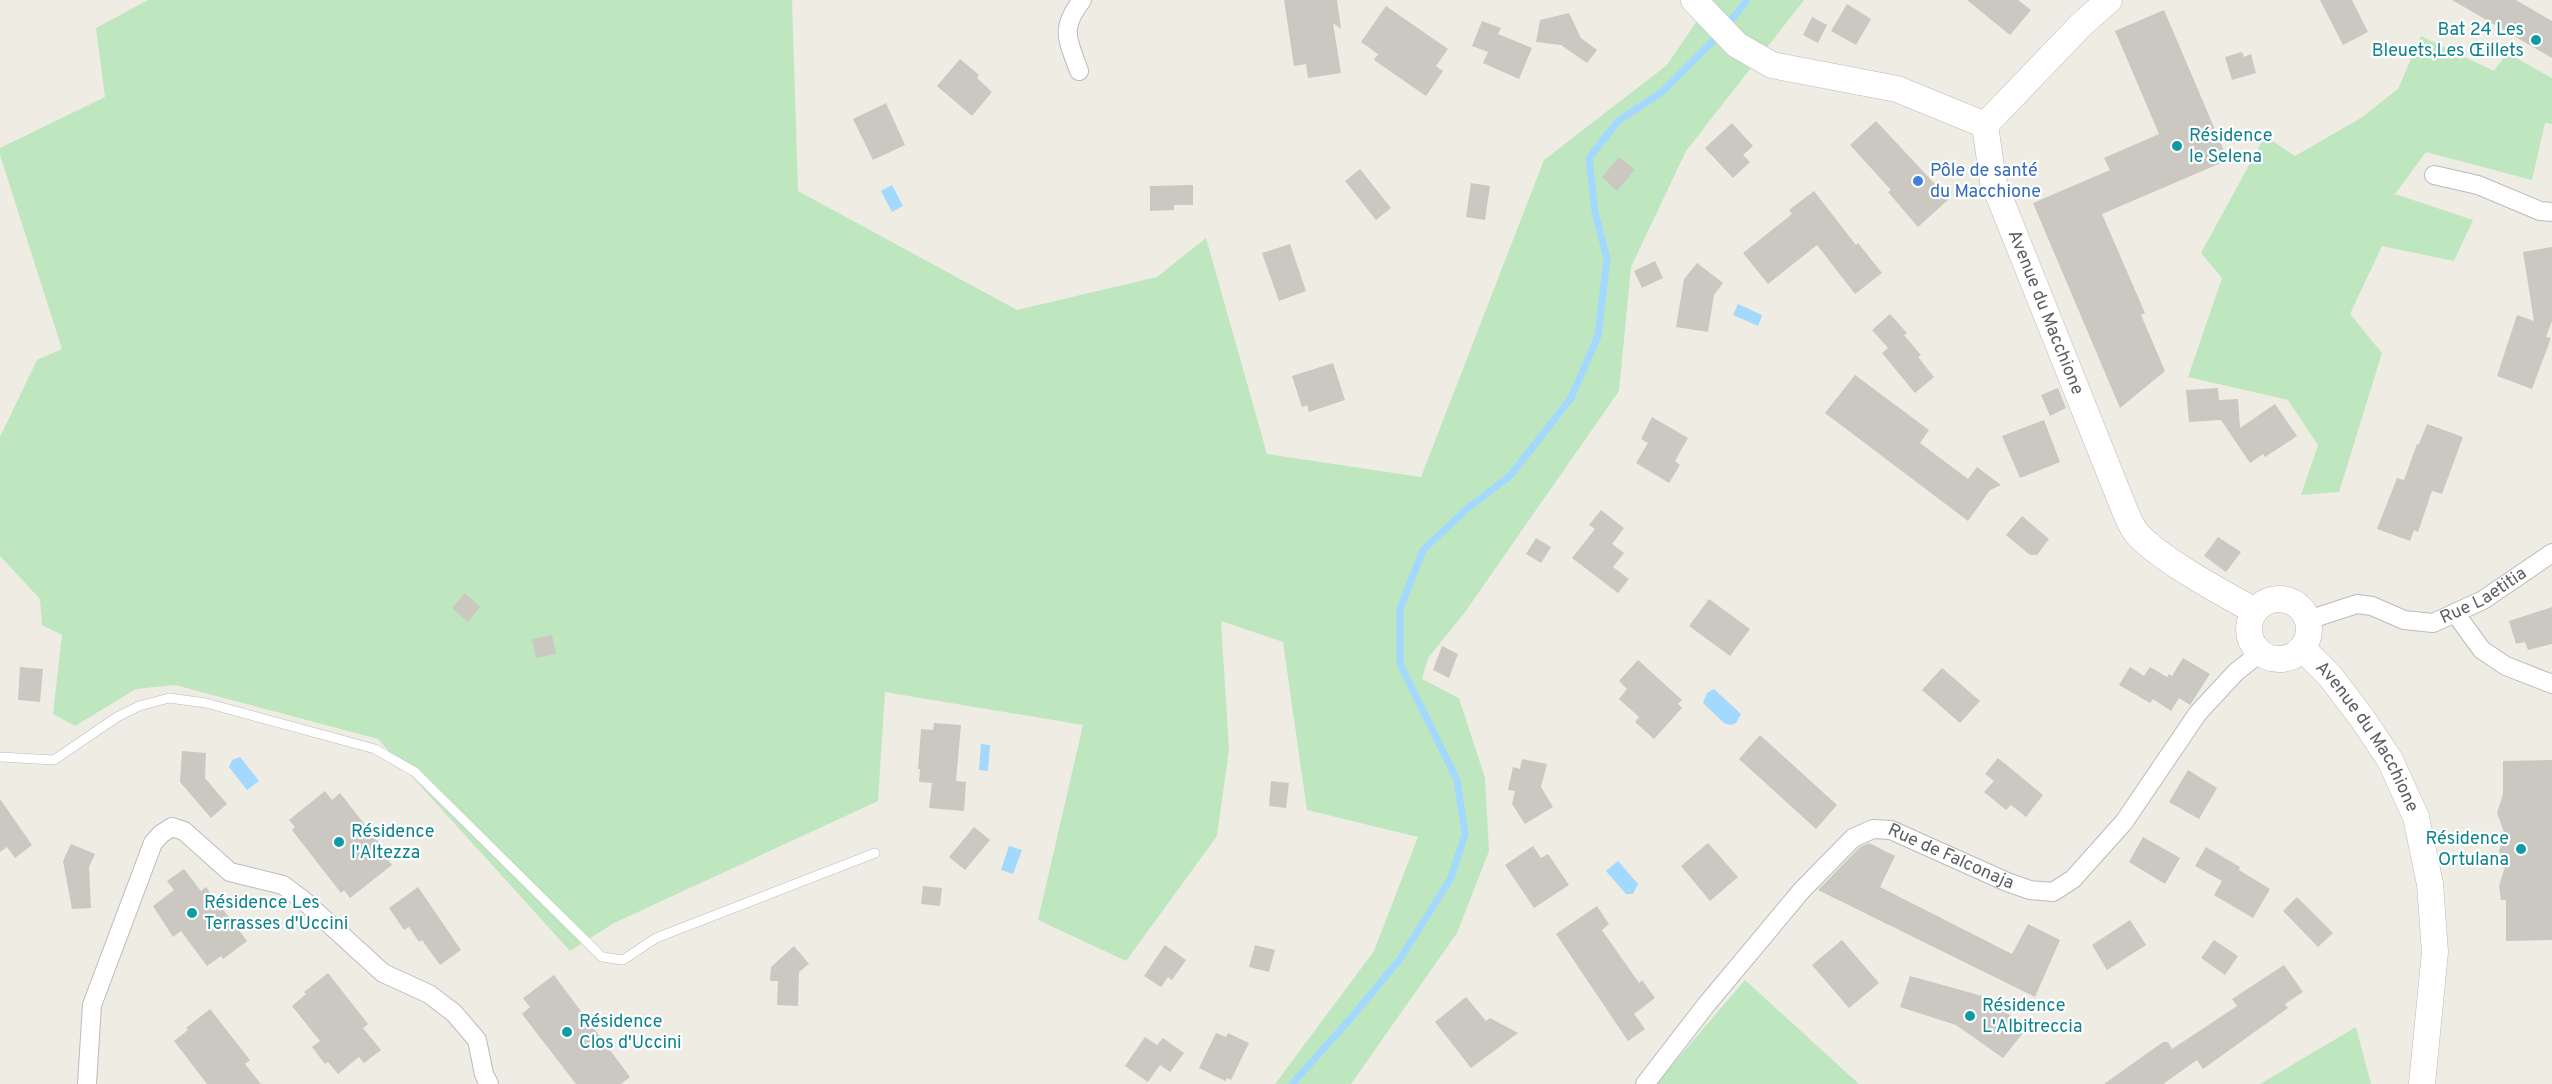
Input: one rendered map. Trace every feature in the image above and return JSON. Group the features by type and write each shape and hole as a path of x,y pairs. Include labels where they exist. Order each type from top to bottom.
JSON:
{"main road":[{"path":"1695,1 1737,45 1772,64 1897,89 1985,125 2109,0"},
{"name":"Avenue du Macchione","path":"1985,125 1993,181 2135,531 2155,550 2225,595 2254,610"},
{"path":"2275,599 2287,600 2296,604 2308,620 2309,630 2302,648 2293,656 2282,659 2270,658 2260,653 2252,644 2248,633 2249,621 2254,610 2275,599"},
{"name":"Avenue du Macchione","path":"2302,648 2330,676 2362,718 2390,760 2416,817 2430,884 2435,952 2422,1084"}],"street":[{"path":"1079,71 1066,33 1071,14 1082,0"},
{"path":"2434,175 2478,185 2540,211 2552,212"},
{"name":"Rue Laetitia","path":"2308,620 2357,604 2372,606 2404,621 2433,623 2483,600 2552,553"},
{"path":"2455,613 2482,650 2506,666 2552,684"},
{"name":"Rue de Falconaja","path":"1645,1084 1706,1005 1802,890 1854,838 1873,829 1891,830 2007,882 2031,890 2053,891 2073,879 2124,822 2198,712 2236,672 2260,653"},
{"path":"87,1084 92,1005 153,843 172,827 184,831 230,872 283,885 303,900 383,973 429,994 462,1021 477,1040 484,1074 489,1084"}],"lane":[{"path":"0,757 54,760 117,717 139,706 169,698 206,703 375,749 415,772 602,957 623,960 656,938 875,853"}],"green space":[{"path":"148,0 792,0 798,191 1017,310 1157,277 1206,238 1267,454 1421,477 1544,160 1667,65 1711,0 1804,0 1686,151 1631,267 1619,391 1465,612 1428,658 1422,679 1459,698 1485,778 1489,851 1457,933 1351,1084 1275,1084 1374,951 1418,837 1307,810 1283,642 1221,621 1229,749 1217,836 1126,961 1038,920 1083,725 885,692 878,801 614,923 570,951 378,739 175,685 136,689 75,726 53,714 62,635 42,625 40,599 0,556 0,437 37,360 62,349 0,155 0,148 105,97 96,28"},
{"path":"2421,36 2494,71 2507,53 2552,78 2552,124 2545,123 2532,180 2426,152 2395,194 2473,220 2454,261 2382,246 2350,314 2382,353 2339,492 2301,495 2318,445 2288,400 2188,377 2222,278 2201,253 2265,136 2295,156 2361,118 2398,89"},
{"path":"1745,980 1859,1084 1656,1084"},
{"path":"2356,1027 2371,1084 2260,1084"}],"water":[{"path":"892,185 903,206 892,212 881,191"},
{"path":"1738,304 1762,315 1758,326 1733,315"},
{"path":"1714,689 1741,714 1736,723 1731,725 1724,723 1703,703 1707,693"},
{"path":"981,744 990,745 988,771 979,770"},
{"path":"240,757 259,781 247,790 229,767 232,760"},
{"path":"1009,846 1022,850 1013,874 1001,870"},
{"path":"1618,861 1638,884 1633,894 1626,894 1606,871"}],"building":[{"path":"1284,0 1337,0 1341,29 1333,23 1341,73 1308,78 1306,64 1294,66"},
{"path":"1967,0 2018,0 2031,10 2010,35"},
{"path":"2320,0 2352,0 2368,32 2343,45"},
{"name":"Bat 24 Les Bleuets,Les Œillets","path":"2452,0 2516,0 2552,21 2552,58"},
{"path":"1847,4 1871,19 1856,45 1831,31"},
{"path":"1386,6 1448,49 1436,66 1443,71 1426,96 1374,60 1378,54 1361,42"},
{"path":"2164,10 2228,160 2102,214 2145,313 2141,315 2165,371 2120,408 2033,203 2110,170 2104,158 2159,134 2115,31"},
{"path":"1569,13 1581,38 1597,50 1587,63 1561,45 1536,42 1540,20"},
{"path":"1812,17 1827,25 1818,43 1803,35"},
{"path":"1482,21 1501,28 1498,34 1532,48 1519,79 1483,63 1488,52 1472,46"},
{"path":"2242,52 2244,57 2251,54 2256,73 2232,80 2225,57"},
{"path":"960,59 979,75 977,78 992,92 972,116 937,86"},
{"path":"886,103 905,145 873,160 853,119"},
{"path":"1876,121 1949,199 1918,227 1888,192 1891,190 1850,145"},
{"path":"1732,123 1753,146 1743,155 1750,162 1733,178 1705,148"},
{"path":"1619,157 1635,170 1617,191 1602,177"},
{"path":"1360,169 1391,208 1376,220 1345,181"},
{"path":"1471,183 1490,186 1485,220 1466,217"},
{"path":"1193,185 1193,205 1174,205 1174,210 1150,211 1150,186"},
{"path":"1814,191 1856,245 1858,243 1882,273 1855,294 1817,245 1768,284 1743,253 1792,214 1789,210"},
{"path":"1290,244 1306,291 1279,301 1262,253"},
{"path":"2552,247 2552,321 2546,337 2551,338 2532,389 2497,376 2517,315 2534,321 2523,252"},
{"path":"1655,261 1663,278 1642,288 1634,271"},
{"path":"1697,263 1723,283 1714,295 1708,332 1676,327 1684,279"},
{"path":"1890,314 1907,333 1904,335 1921,355 1918,357 1934,377 1915,393 1882,353 1888,348 1872,330"},
{"path":"1333,363 1345,400 1309,412 1307,405 1302,407 1292,376"},
{"path":"1855,375 1929,430 1920,443 1968,479 1977,467 2001,485 1990,490 1968,521 1825,413"},
{"path":"2058,388 2066,408 2050,416 2041,395"},
{"path":"2218,388 2219,400 2238,399 2240,428 2275,404 2297,436 2265,457 2263,454 2250,463 2221,420 2189,422 2186,390"},
{"path":"1652,417 1688,438 1675,461 1680,465 1669,483 1636,463 1648,443 1641,439"},
{"path":"2044,420 2060,462 2020,478 2002,436"},
{"path":"2427,424 2463,437 2442,494 2432,491 2418,532 2414,530 2410,541 2377,529 2397,478 2404,480"},
{"path":"1601,510 1624,528 1612,544 1624,553 1613,567 1629,579 1618,593 1572,558 1595,529 1589,525"},
{"path":"2022,516 2049,539 2037,555 2030,555 2006,535"},
{"path":"2218,537 2241,552 2226,572 2204,556"},
{"path":"1536,538 1551,547 1541,563 1526,554"},
{"path":"465,593 480,607 468,622 452,608"},
{"path":"1709,599 1750,629 1730,656 1689,626"},
{"path":"2552,607 2552,644 2528,650 2525,642 2516,644 2509,621"},
{"path":"552,635 556,654 536,658 532,639"},
{"path":"1442,646 1458,654 1449,678 1433,670"},
{"path":"2183,658 2210,674 2190,705 2179,698 2171,711 2153,699 2150,703 2119,685 2130,667 2144,676 2150,667 2167,677 2169,674 2172,676"},
{"path":"1638,660 1682,700 1678,704 1682,708 1654,739 1635,722 1639,717 1619,699 1627,689 1619,681"},
{"path":"20,667 43,669 40,702 18,700"},
{"path":"1942,668 1980,701 1960,723 1922,690"},
{"path":"934,723 961,725 956,781 966,782 964,811 929,808 932,783 919,782 921,729 933,730"},
{"path":"1760,735 1837,805 1816,829 1739,759"},
{"path":"182,751 206,753 205,778 227,804 211,818 180,782"},
{"path":"1998,758 2043,795 2026,817 2011,805 2006,810 1984,792 1994,781 1985,774"},
{"path":"1522,759 1547,764 1541,787 1553,807 1525,824 1512,804 1515,791 1508,790 1513,767 1520,769"},
{"name":"Résidence Ortulana","path":"2552,760 2552,940 2506,941 2506,900 2501,900 2499,886 2505,867 2499,851 2505,835 2497,813 2503,794 2503,761"},
{"path":"2188,770 2217,788 2199,819 2169,802"},
{"path":"1271,781 1289,783 1286,808 1269,806"},
{"name":"Résidence l'Altezza","path":"325,791 332,800 340,793 387,853 384,855 392,865 350,898 344,890 341,893 292,830 295,827 289,820"},
{"path":"0,799 32,845 15,858 7,847 0,852"},
{"path":"974,827 990,840 965,870 949,857"},
{"path":"2143,837 2180,858 2165,884 2129,862"},
{"path":"1708,843 1738,877 1710,901 1681,866"},
{"path":"1869,843 1895,856 1880,887 2012,954 2028,924 2060,940 2035,997 1818,890 1860,847"},
{"path":"71,844 95,854 89,867 91,908 72,909 63,861"},
{"path":"1533,846 1541,858 1548,854 1569,885 1534,908 1505,865"},
{"path":"2206,847 2240,867 2239,870 2270,889 2253,918 2214,895 2222,881 2195,866"},
{"name":"Résidence Les Terrasses d'Uccini","path":"184,869 201,891 206,887 247,941 223,959 221,956 207,966 181,931 173,937 153,906 174,890 167,881"},
{"path":"923,886 942,888 940,906 921,904"},
{"path":"418,887 461,950 440,965 422,940 419,942 409,927 404,930 389,908"},
{"path":"2297,897 2333,933 2318,947 2283,911"},
{"path":"1597,906 1609,924 1602,930 1639,983 1642,980 1655,998 1634,1014 1645,1029 1628,1041 1556,934"},
{"path":"2130,920 2146,945 2107,970 2092,945"},
{"path":"1842,940 1879,983 1849,1008 1812,965"},
{"path":"2214,940 2238,956 2225,975 2201,958"},
{"path":"1165,945 1186,960 1172,980 1168,977 1161,987 1144,976"},
{"path":"1255,945 1275,950 1269,972 1249,967"},
{"path":"794,946 809,964 799,972 798,1006 777,1005 778,981 770,981 771,967"},
{"path":"2284,965 2303,992 2285,1004 2288,1008 2203,1069 2197,1060 2163,1084 2104,1084 2163,1042 2168,1042 2172,1049 2237,1006 2232,999"},
{"path":"328,973 368,1024 363,1028 381,1050 364,1063 359,1057 338,1074 328,1062 325,1064 312,1047 320,1041 292,1006 306,994 304,992"},
{"name":"Résidence Clos d'Uccini","path":"554,975 630,1077 621,1084 576,1084 522,1014 530,1007 523,998"},
{"name":"Résidence L'Albitreccia","path":"1910,976 1986,997 2027,1028 2003,1058 1956,1025 1900,1007"},
{"path":"1466,997 1486,1021 1490,1018 1518,1033 1471,1068 1435,1022"},
{"path":"210,1009 250,1060 245,1064 261,1084 207,1084 174,1041"},
{"path":"1216,1033 1226,1037 1228,1033 1249,1043 1231,1080 1227,1078 1225,1081 1199,1068"},
{"path":"1145,1037 1157,1045 1163,1038 1184,1053 1170,1072 1160,1065 1148,1082 1125,1066"}],"waterway":[{"path":"1726,27 1747,0"},
{"path":"1292,1084 1400,959 1451,878 1465,834 1457,780 1400,664 1400,609 1423,550 1468,508 1511,475 1571,398 1598,336 1607,259 1595,212 1589,158 1618,121 1662,92 1719,35"}],"place":[{"name":"Bat 24 Les Bleuets,Les Œillets","path":"2536,40"},
{"name":"Résidence le Selena","path":"2177,146"},
{"name":"Pôle de santé du Macchione","path":"1918,181"},
{"name":"Résidence l'Altezza","path":"339,842"},
{"name":"Résidence Ortulana","path":"2521,849"},
{"name":"Résidence Les Terrasses d'Uccini","path":"192,913"},
{"name":"Résidence L'Albitreccia","path":"1970,1016"},
{"name":"Résidence Clos d'Uccini","path":"567,1032"}]}
